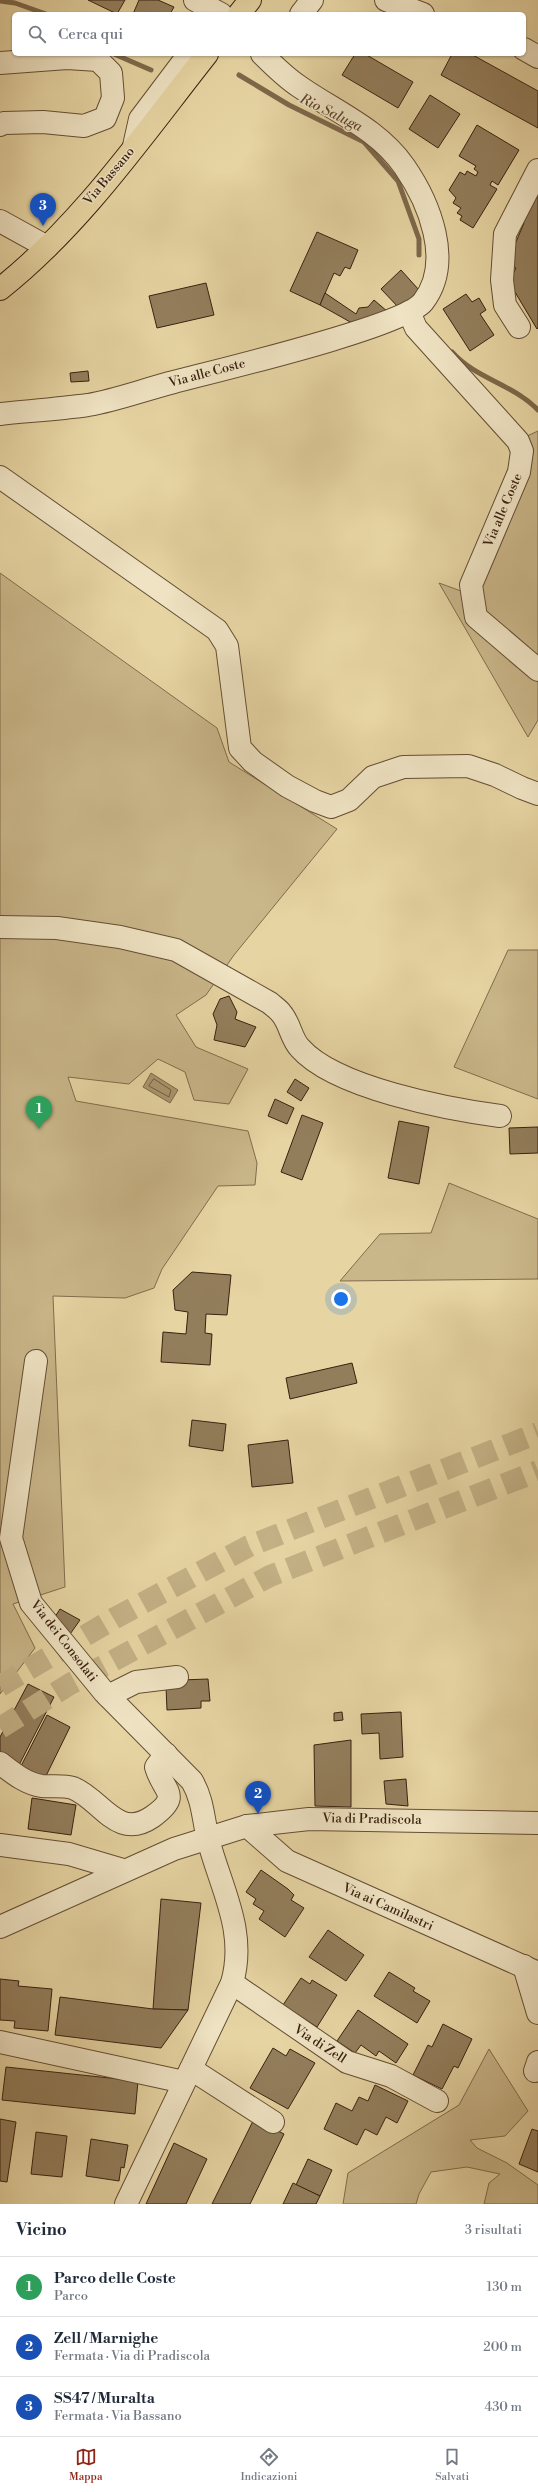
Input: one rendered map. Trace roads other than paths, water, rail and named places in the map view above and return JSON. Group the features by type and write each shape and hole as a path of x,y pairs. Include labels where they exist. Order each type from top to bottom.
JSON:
{"main road":[{"path":"241,12 250,0"},
{"name":"Via Bassano","path":"0,289 47,247 134,146 205,56"}],"street":[{"path":"187,0 198,7 208,7"},
{"path":"303,12 312,0"},
{"path":"386,0 424,9"},
{"path":"526,50 538,56"},
{"path":"134,146 140,119 187,56"},
{"name":"Via alle Coste","path":"0,414 90,404 330,340 409,312 422,304 429,292 437,268 437,246 431,220 418,189 403,165 373,133 301,88 270,57"},
{"path":"0,63 68,58 98,60 111,74 113,98 105,118 84,126 43,122 4,123 0,125"},
{"path":"519,327 505,304 502,280 505,234 538,170"},
{"path":"5,231 47,247"},
{"name":"Via alle Coste","path":"409,312 416,328 518,441 522,451 520,472 471,585 476,617 538,670"},
{"path":"0,477 217,630 227,646 240,748 253,762 287,786 315,802 331,806 349,800 372,777 403,767 468,766 495,775 538,794"},
{"path":"0,927 57,928 120,937 176,950 270,1003 282,1013 299,1048 334,1074 392,1093 442,1106 500,1116"},
{"name":"Via dei Consolati","path":"36,1361 11,1538 32,1603 108,1696 192,1781 200,1795 208,1837"},
{"path":"108,1696 136,1682 177,1677"},
{"path":"0,1763 16,1776 32,1783 71,1788 81,1792 122,1824 133,1824 148,1820 163,1809 169,1797 168,1788 158,1775 156,1767 166,1754"},
{"name":"Via di Pradiscola","path":"0,1927 123,1870 208,1837 247,1826 309,1819 538,1823"},
{"name":"Via ai Camilastri","path":"247,1826 287,1861 531,1970"},
{"path":"126,2204 232,1983 238,1964 236,1932 232,1910 218,1872 208,1837"},
{"path":"0,1845 69,1854 123,1870"},
{"path":"531,1970 538,2014"},
{"name":"Via di Zell","path":"232,1983 347,2062 391,2076 437,2101"},
{"path":"0,2042 187,2076 273,2122"}],"water":[{"path":"151,1073 178,1090 170,1103 143,1087"}],"waterway":[{"name":"Rio Saluga","path":"0,1 15,3 40,12"},
{"name":"Rio Saluga","path":"119,56 151,70"},
{"name":"Rio Saluga","path":"239,75 289,105 364,142 398,181 419,239 419,255"},
{"name":"Rio Saluga","path":"452,352 472,369 506,387 528,401 538,410"}],"tunnel":[{"path":"0,1686 115,1618 249,1546 538,1433"},
{"path":"0,1728 70,1684 270,1576 538,1471"}],"place":[{"name":"SS47 / Muralta","path":"43,226"},
{"name":"Parco delle Coste","path":"39,1129"},
{"name":"Zell / Marnighe","path":"258,1814"}]}
